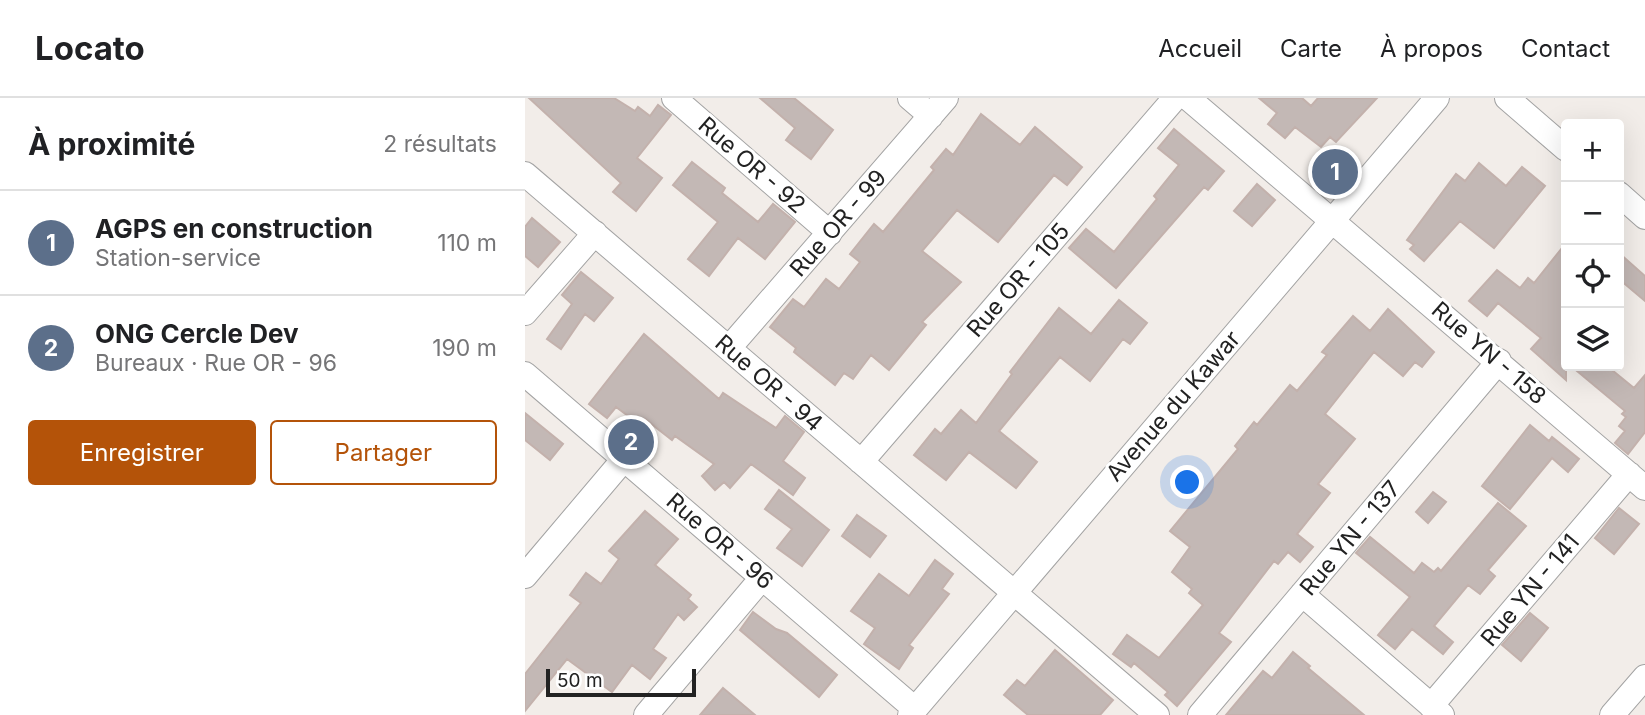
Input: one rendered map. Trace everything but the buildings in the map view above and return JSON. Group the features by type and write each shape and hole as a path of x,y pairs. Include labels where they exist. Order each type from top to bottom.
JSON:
{"street":[{"name":"Rue OR - 92","path":"674,98 830,233"},
{"path":"910,98 938,107"},
{"name":"Rue OR - 105","path":"861,461 1175,98"},
{"name":"Rue YN - 158","path":"1188,98 1637,481"},
{"name":"Avenue du Kawar","path":"912,712 1437,98"},
{"path":"1507,98 1561,145"},
{"name":"Rue OR - 99","path":"729,348 938,107"},
{"name":"Rue OR - 94","path":"525,174 1157,715"},
{"path":"525,313 595,233"},
{"name":"Rue YN - 137","path":"1200,715 1499,361"},
{"name":"Rue OR - 96","path":"525,374 762,578 912,712"},
{"path":"525,576 624,459"},
{"name":"Rue YN - 141","path":"1436,710 1637,481"},
{"path":"646,715 762,578"},
{"path":"1302,594 1436,710"},
{"path":"1612,715 1645,677"}],"place":[{"name":"AGPS en construction","path":"1335,172"},
{"name":"ONG Cercle Dev","path":"631,442"}]}
